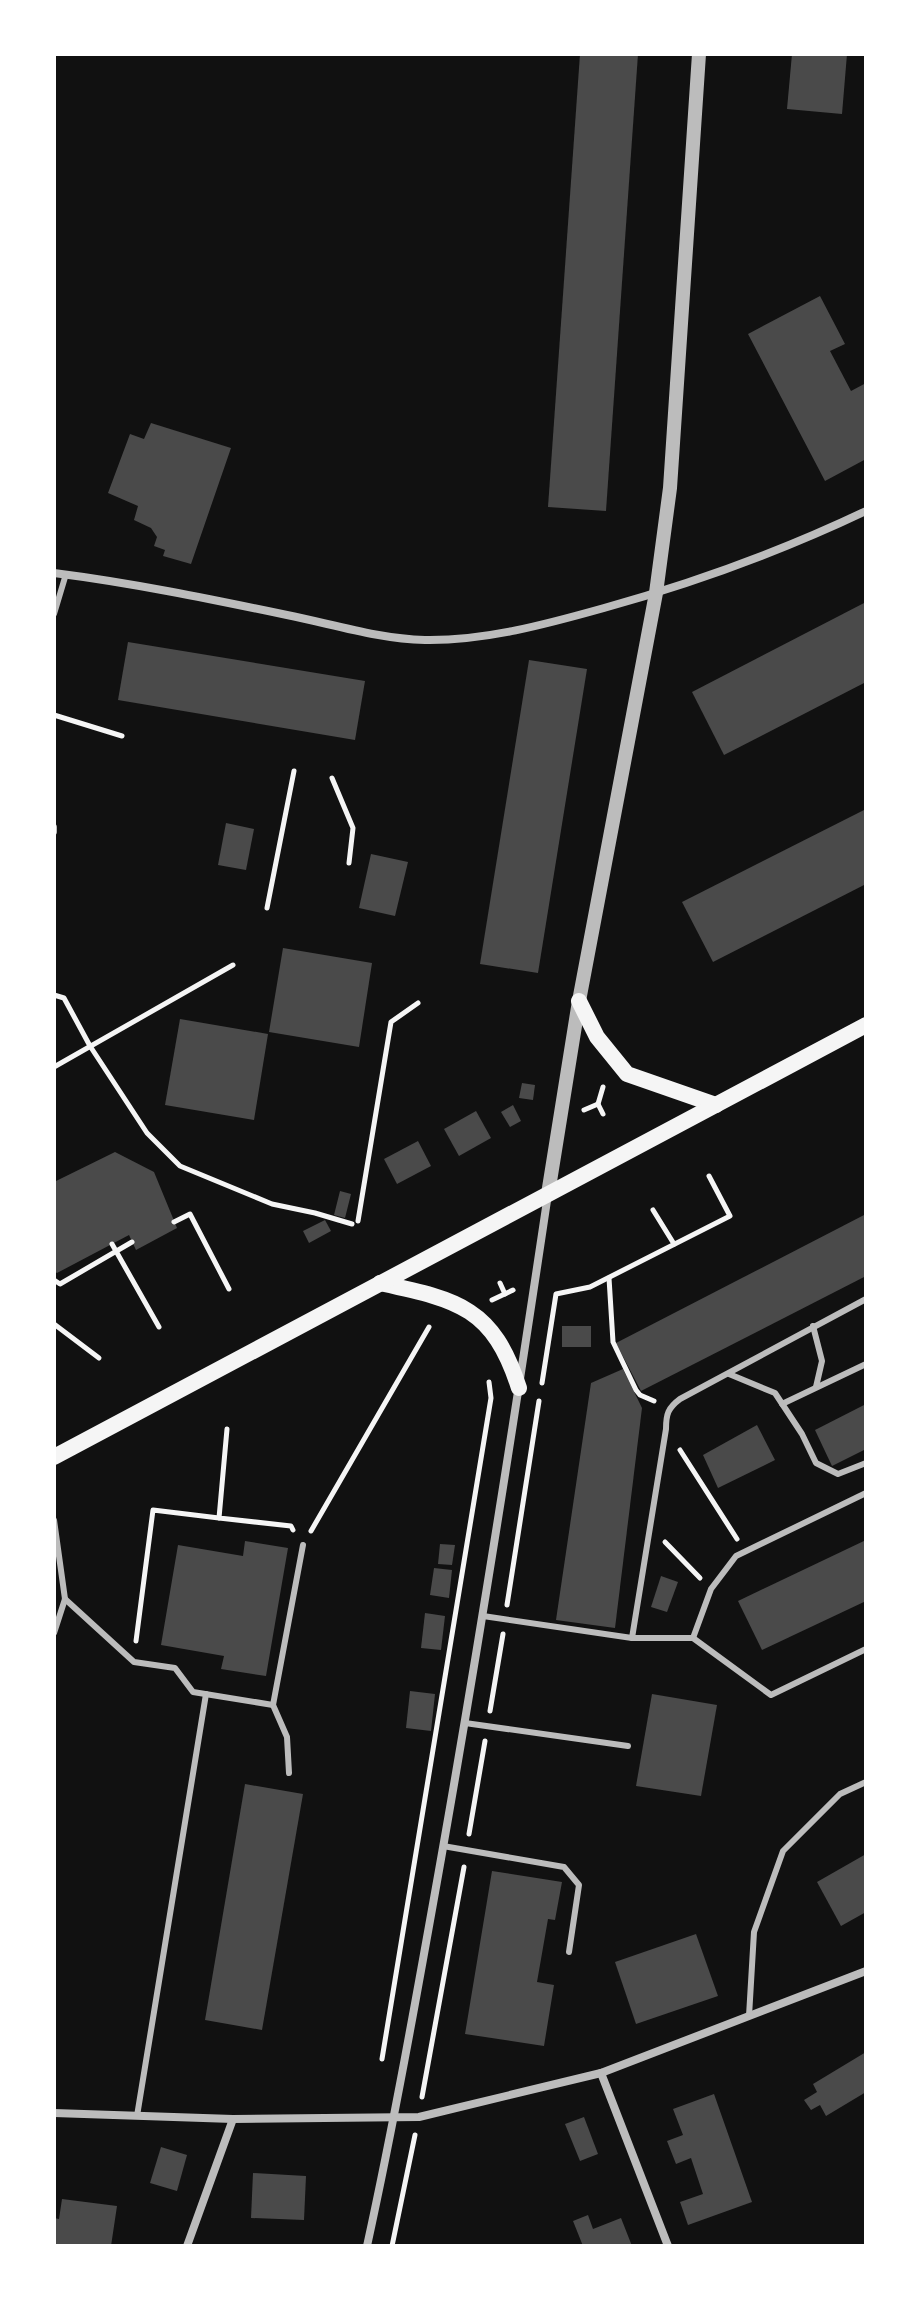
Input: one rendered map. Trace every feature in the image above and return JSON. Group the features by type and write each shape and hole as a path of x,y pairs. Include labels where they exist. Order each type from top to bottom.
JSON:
{"main road":[{"path":"579,1001 597,1037 627,1074 716,1105"},
{"path":"54,1457 866,1025"},
{"path":"380,1283 431,1294 477,1315 504,1348 519,1388"}],"street":[{"path":"367,2246 395,2118 465,1723 579,1001 656,593 670,488 699,54"},
{"path":"54,573 159,588 380,635 424,640 479,636 557,621 656,593 814,536 866,511"},
{"path":"54,2113 233,2119 395,2118 449,2112 601,2073 866,1971"},
{"path":"601,2073 668,2246"},
{"path":"187,2246 233,2119"}],"lane":[{"path":"54,614 66,574"},
{"path":"632,1638 666,1415 670,1406 866,1299"},
{"path":"813,1326 822,1361 816,1387"},
{"path":"782,1404 866,1364"},
{"path":"729,1374 775,1393 802,1434 816,1463 838,1474 866,1463"},
{"path":"693,1638 711,1589 736,1556 866,1493"},
{"path":"54,1520 65,1599 54,1633"},
{"path":"289,1773 287,1737 273,1705 303,1545"},
{"path":"65,1599 134,1662 175,1668 193,1692 273,1705"},
{"path":"483,1616 632,1638 693,1638 771,1695 866,1649"},
{"path":"137,2116 206,1694"},
{"path":"465,1723 628,1746"},
{"path":"749,2016 754,1932 783,1851 840,1794 866,1782"},
{"path":"443,1846 564,1867 579,1885 569,1952"}],"path":[{"path":"54,715 122,736"},
{"path":"267,908 294,771"},
{"path":"332,778 353,828 349,863"},
{"path":"54,1067 233,965"},
{"path":"54,995 64,998 90,1046 147,1133 180,1166 272,1204 355,1223 391,1022 418,1003"},
{"path":"603,1087 598,1104 603,1114"},
{"path":"582,1111 598,1104"},
{"path":"556,1294 590,1287 730,1216 709,1176"},
{"path":"653,1210 674,1244"},
{"path":"174,1222 190,1214 229,1289"},
{"path":"54,1280 60,1284 132,1242"},
{"path":"112,1244 159,1327"},
{"path":"609,1278 611,1328 618,1352 640,1395 670,1406"},
{"path":"500,1283 505,1294"},
{"path":"492,1300 513,1290"},
{"path":"54,1324 99,1358"},
{"path":"134,1662 153,1510 291,1526 303,1545 429,1327"},
{"path":"381,2064 491,1398 489,1375"},
{"path":"219,1518 227,1429"},
{"path":"666,1429 745,1552"},
{"path":"651,1526 711,1589"}],"building":[{"path":"580,54 638,54 606,511 548,507"},
{"path":"792,54 847,54 842,114 787,109"},
{"path":"820,296 845,344 830,351 851,391 866,383 866,459 825,481 748,334"},
{"path":"151,423 231,448 191,564 163,556 165,550 154,546 157,537 151,528 134,520 138,506 108,493 130,434 144,439"},
{"path":"866,602 866,682 724,755 692,692"},
{"path":"128,642 365,681 355,740 118,700"},
{"path":"529,660 587,669 538,973 480,964"},
{"path":"866,809 866,884 713,962 682,902"},
{"path":"226,823 254,829 246,870 218,865"},
{"path":"371,854 408,862 395,916 359,908"},
{"path":"283,948 372,963 359,1047 269,1032"},
{"path":"180,1019 268,1034 254,1120 165,1105"},
{"path":"522,1083 535,1085 533,1100 519,1098"},
{"path":"513,1105 521,1121 510,1127 501,1112"},
{"path":"476,1111 491,1138 459,1156 444,1129"},
{"path":"418,1141 431,1166 397,1184 384,1159"},
{"path":"115,1152 154,1172 177,1228 136,1250 129,1235 57,1273 54,1271 54,1182"},
{"path":"340,1191 351,1194 345,1218 334,1215"},
{"path":"866,1214 866,1276 641,1391 616,1343"},
{"path":"325,1220 331,1231 309,1243 303,1231"},
{"path":"562,1326 591,1326 591,1347 562,1347"},
{"path":"623,1369 642,1408 615,1628 556,1620 591,1383"},
{"path":"866,1404 866,1449 832,1466 815,1430"},
{"path":"757,1425 775,1460 718,1488 703,1455"},
{"path":"866,1540 866,1601 762,1650 738,1601"},
{"path":"245,1541 288,1548 266,1676 221,1669 224,1656 161,1645 178,1545 243,1556"},
{"path":"440,1544 455,1545 452,1565 438,1564"},
{"path":"434,1568 452,1570 449,1598 430,1595"},
{"path":"661,1576 678,1582 667,1612 651,1607"},
{"path":"425,1613 445,1616 441,1650 421,1648"},
{"path":"410,1691 435,1694 431,1731 406,1728"},
{"path":"652,1694 717,1705 701,1796 636,1786"},
{"path":"245,1784 303,1794 262,2030 205,2020"},
{"path":"866,1854 866,1912 841,1926 817,1882"},
{"path":"492,1871 562,1882 555,1920 548,1919 537,1982 554,1985 544,2046 465,2034"},
{"path":"696,1934 718,1996 636,2024 615,1962"},
{"path":"866,2052 866,2092 826,2116 820,2105 811,2110 804,2100 817,2092 813,2084"},
{"path":"714,2094 752,2202 688,2225 680,2202 703,2194 691,2158 676,2164 667,2141 683,2135 673,2109"},
{"path":"584,2117 598,2154 580,2161 565,2124"},
{"path":"161,2147 187,2155 177,2191 150,2183"},
{"path":"253,2173 306,2176 304,2220 251,2218"},
{"path":"62,2199 117,2206 111,2246 54,2246 54,2218 59,2219"},
{"path":"588,2215 593,2229 621,2218 632,2246 583,2246 573,2221"}]}
